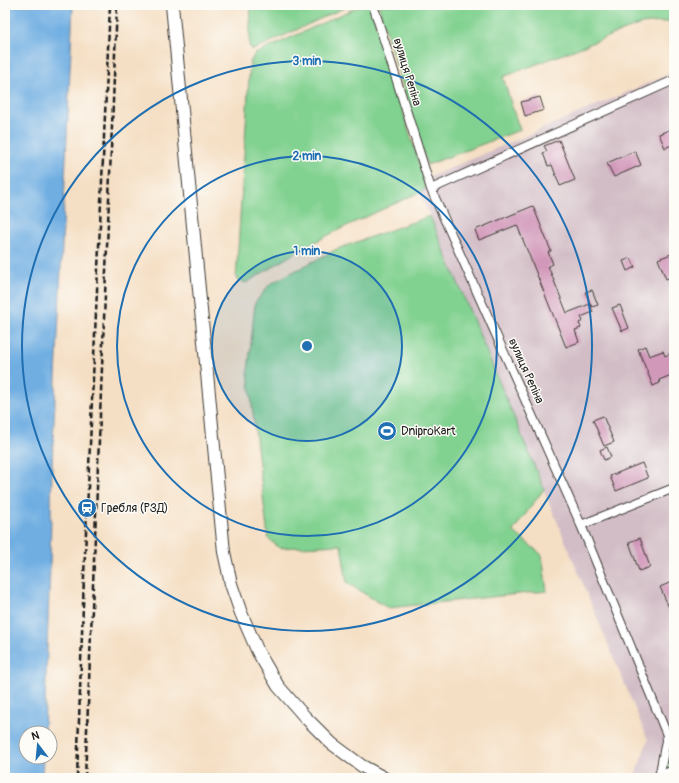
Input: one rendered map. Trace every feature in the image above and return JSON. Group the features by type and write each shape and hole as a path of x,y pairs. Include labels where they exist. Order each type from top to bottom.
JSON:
{"main road":[{"path":"172,5 223,544 231,584 241,613 258,652 278,686 305,717 331,743 362,766 384,778"},
{"path":"659,778 674,772 666,778"}],"street":[{"name":"вулиця Репіна","path":"374,5 431,189 581,525 671,737"},
{"path":"431,189 674,80"},
{"path":"581,525 674,488"},
{"path":"659,778 671,737"}],"shaded area":[{"path":"674,72 674,778 634,778 648,740 416,183"}],"green space":[{"path":"251,5 350,5 253,50 249,46"},
{"path":"362,5 370,5 426,186 424,190 340,229 298,251 246,283 236,279 250,62 255,54"},
{"path":"378,5 674,5 674,21 641,24 503,77 520,130 427,165"},
{"name":"DniproKart","path":"430,216 544,489 513,531 542,555 547,591 388,608 347,583 341,545 279,548 268,538 248,372 255,303 270,284 337,249"},
{"path":"674,748 674,766 668,769 665,767 668,751 669,749"}],"water":[{"path":"5,5 73,5 52,466 44,725 18,725 18,765 43,765 42,778 5,778"}],"building":[{"path":"540,97 544,110 525,116 521,102"},
{"path":"674,128 674,144 665,148 659,134"},
{"path":"559,140 575,180 560,186 552,165 548,166 543,153 547,151 544,146"},
{"path":"635,151 641,165 614,177 607,163"},
{"path":"533,206 551,251 548,252 553,264 548,266 567,313 590,304 593,312 581,317 583,321 579,323 581,328 575,330 579,342 566,347 517,225 479,240 475,230"},
{"path":"674,253 674,276 666,279 658,259"},
{"path":"631,258 635,267 627,271 623,261"},
{"path":"592,290 598,305 592,307 585,292"},
{"path":"620,305 629,328 622,331 612,308"},
{"path":"645,346 649,356 663,351 665,356 674,352 674,374 659,380 660,383 653,386 638,349"},
{"path":"603,416 614,442 604,446 593,420"},
{"path":"607,447 611,457 604,460 600,450"},
{"path":"642,463 648,478 616,491 610,476"},
{"path":"640,538 650,567 639,571 629,542"},
{"path":"674,581 674,619 660,587"}],"railway":[{"path":"77,778 84,576 110,5"},
{"path":"85,778 117,5"}],"place":[{"name":"DniproKart","path":"387,431"},
{"name":"Гребля (РЗД)","path":"87,508"}]}
